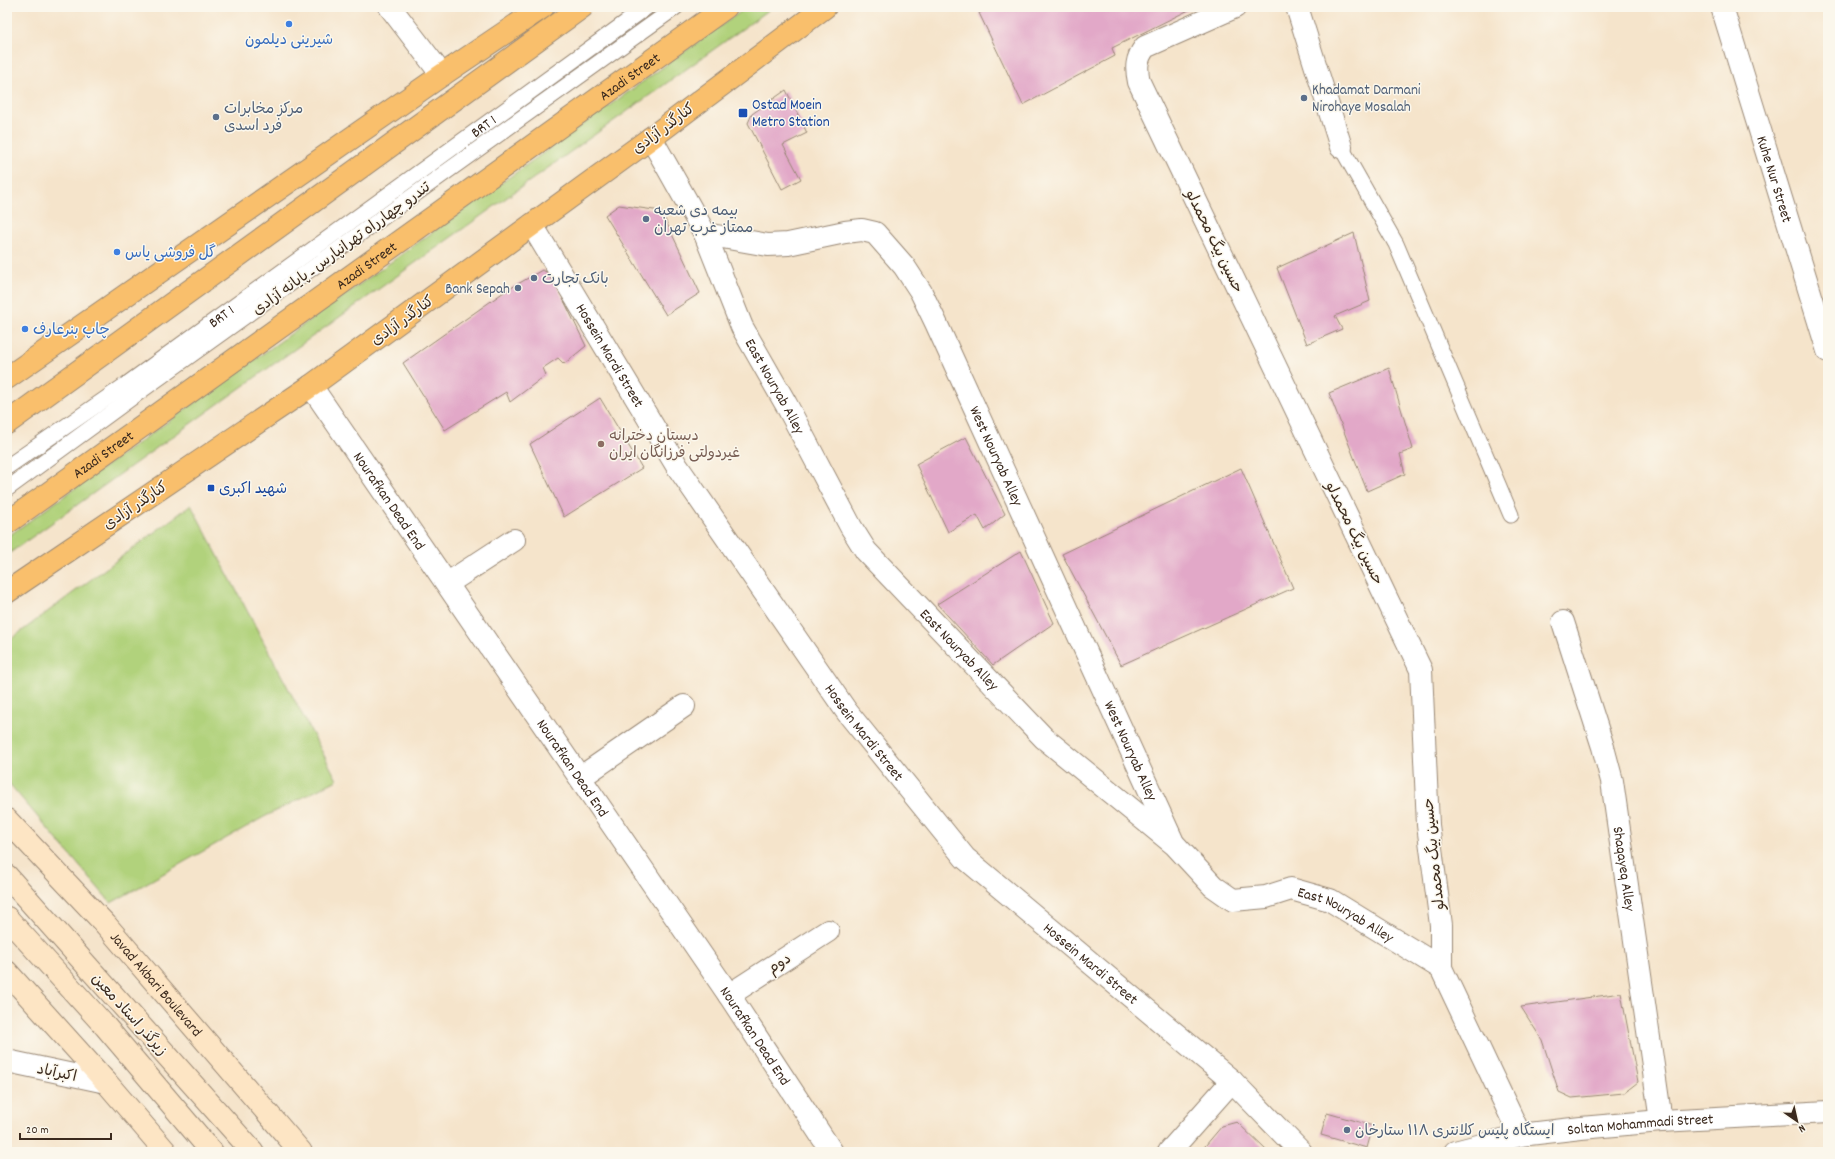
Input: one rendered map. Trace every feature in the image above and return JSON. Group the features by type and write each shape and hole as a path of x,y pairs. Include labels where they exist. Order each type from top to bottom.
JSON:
{"main road":[{"path":"7,378 442,75 543,7"},
{"path":"7,423 582,7"},
{"name":"Azadi Street","path":"7,523 726,7"},
{"name":"کنارگذر آزادی","path":"7,592 312,386 651,138 826,7"},
{"name":"Javad Akbari Boulevard","path":"7,820 106,925 301,1152"},
{"name":"زیرگذر استاد معین","path":"7,876 253,1152"},
{"name":"زیرگذر استاد معین","path":"7,918 105,1026 212,1152"},
{"path":"7,972 106,1082 166,1152"}],"street":[{"path":"390,7 442,75"},
{"name":"حسین بیگ محمدلو","path":"1235,7 1145,47 1138,56 1136,68 1143,89 1421,670 1428,826 1441,925 1441,968 1520,1135"},
{"path":"1296,7 1342,147"},
{"name":"Kuhe Nur Street","path":"1722,7 1828,351"},
{"name":"East Nouryab Alley","path":"651,138 705,234 742,327 786,404 851,527 866,551 1044,738 1175,845 1213,886 1233,900 1266,897 1291,889 1330,900 1441,968"},
{"name":"Hossein Mardi Street","path":"532,225 677,466 847,712 965,858 1232,1081 1301,1152"},
{"name":"West Nouryab Alley","path":"705,234 768,245 862,230 875,233 904,266 921,292 936,323 1175,845"},
{"name":"Nourafkan Dead End","path":"312,386 730,995 832,1152"},
{"path":"448,583 514,540"},
{"name":"Shaqayeq Alley","path":"1563,622 1603,747 1612,781 1661,1120"},
{"path":"581,776 684,706"},
{"name":"دوم","path":"730,995 828,931"},
{"name":"اکبرآباد","path":"7,1061 106,1082"},
{"path":"1169,1152 1232,1081"},
{"name":"Soltan Mohammadi Street","path":"1455,1152 1520,1135 1661,1120 1828,1112"}],"lane":[{"name":"BRT 1","path":"7,467 126,384 647,7"},
{"name":"تندرو چهارراه تهرانپارس ـ پایانه آزادی","path":"7,489 145,388 676,7"},
{"path":"1342,147 1396,244 1511,514"}],"green space":[{"path":"747,7 773,7 7,555 7,537"},
{"path":"191,505 337,780 264,817 111,903 7,781 7,642"}],"building":[{"path":"992,7 1195,7 1112,48 1115,56 1023,105 979,13"},
{"path":"786,90 807,133 783,145 801,179 782,189 748,123 752,114"},
{"path":"619,205 661,211 700,293 666,315 605,215"},
{"path":"1354,233 1370,301 1335,316 1342,329 1307,344 1277,268"},
{"path":"542,270 551,274 586,346 564,364 558,358 543,368 546,375 510,402 506,392 445,430 403,363 504,292"},
{"path":"1389,368 1413,449 1400,454 1405,474 1367,491 1329,393"},
{"path":"600,398 642,468 564,517 530,444"},
{"path":"966,437 1005,514 985,530 977,515 948,532 916,464"},
{"path":"1241,468 1293,588 1121,665 1062,554"},
{"path":"1021,551 1054,623 993,665 937,604"},
{"path":"1621,993 1638,1082 1624,1093 1572,1098 1559,1092 1542,1040 1521,1007"},
{"name":"ایستگاه پلیس کلانتری ۱۱۸ ستارخان","path":"1327,1113 1373,1126 1367,1148 1321,1135"},
{"path":"1237,1122 1268,1152 1200,1152 1222,1126"}],"place":[{"name":"شیرینی دیلمون","path":"289,24"},
{"name":"Khadamat Darmani Nirohaye Mosalah","path":"1304,98"},
{"name":"Ostad Moein Metro Station","path":"743,113"},
{"name":"مرکز مخابرات فرد اسدی","path":"216,117"},
{"name":"بیمه دی شعبه ممتاز غرب تهران","path":"646,219"},
{"name":"گل فروشی یاس","path":"117,252"},
{"name":"بانک تجارت","path":"534,278"},
{"name":"Bank Sepah","path":"518,288"},
{"name":"چاپ بنرعارف","path":"25,329"},
{"name":"دبستان دخترانه غیردولتی فرزانگان ايران","path":"601,444"},
{"name":"شهید اکبری","path":"211,488"},
{"name":"ایستگاه پلیس کلانتری ۱۱۸ ستارخان","path":"1347,1130"}]}
